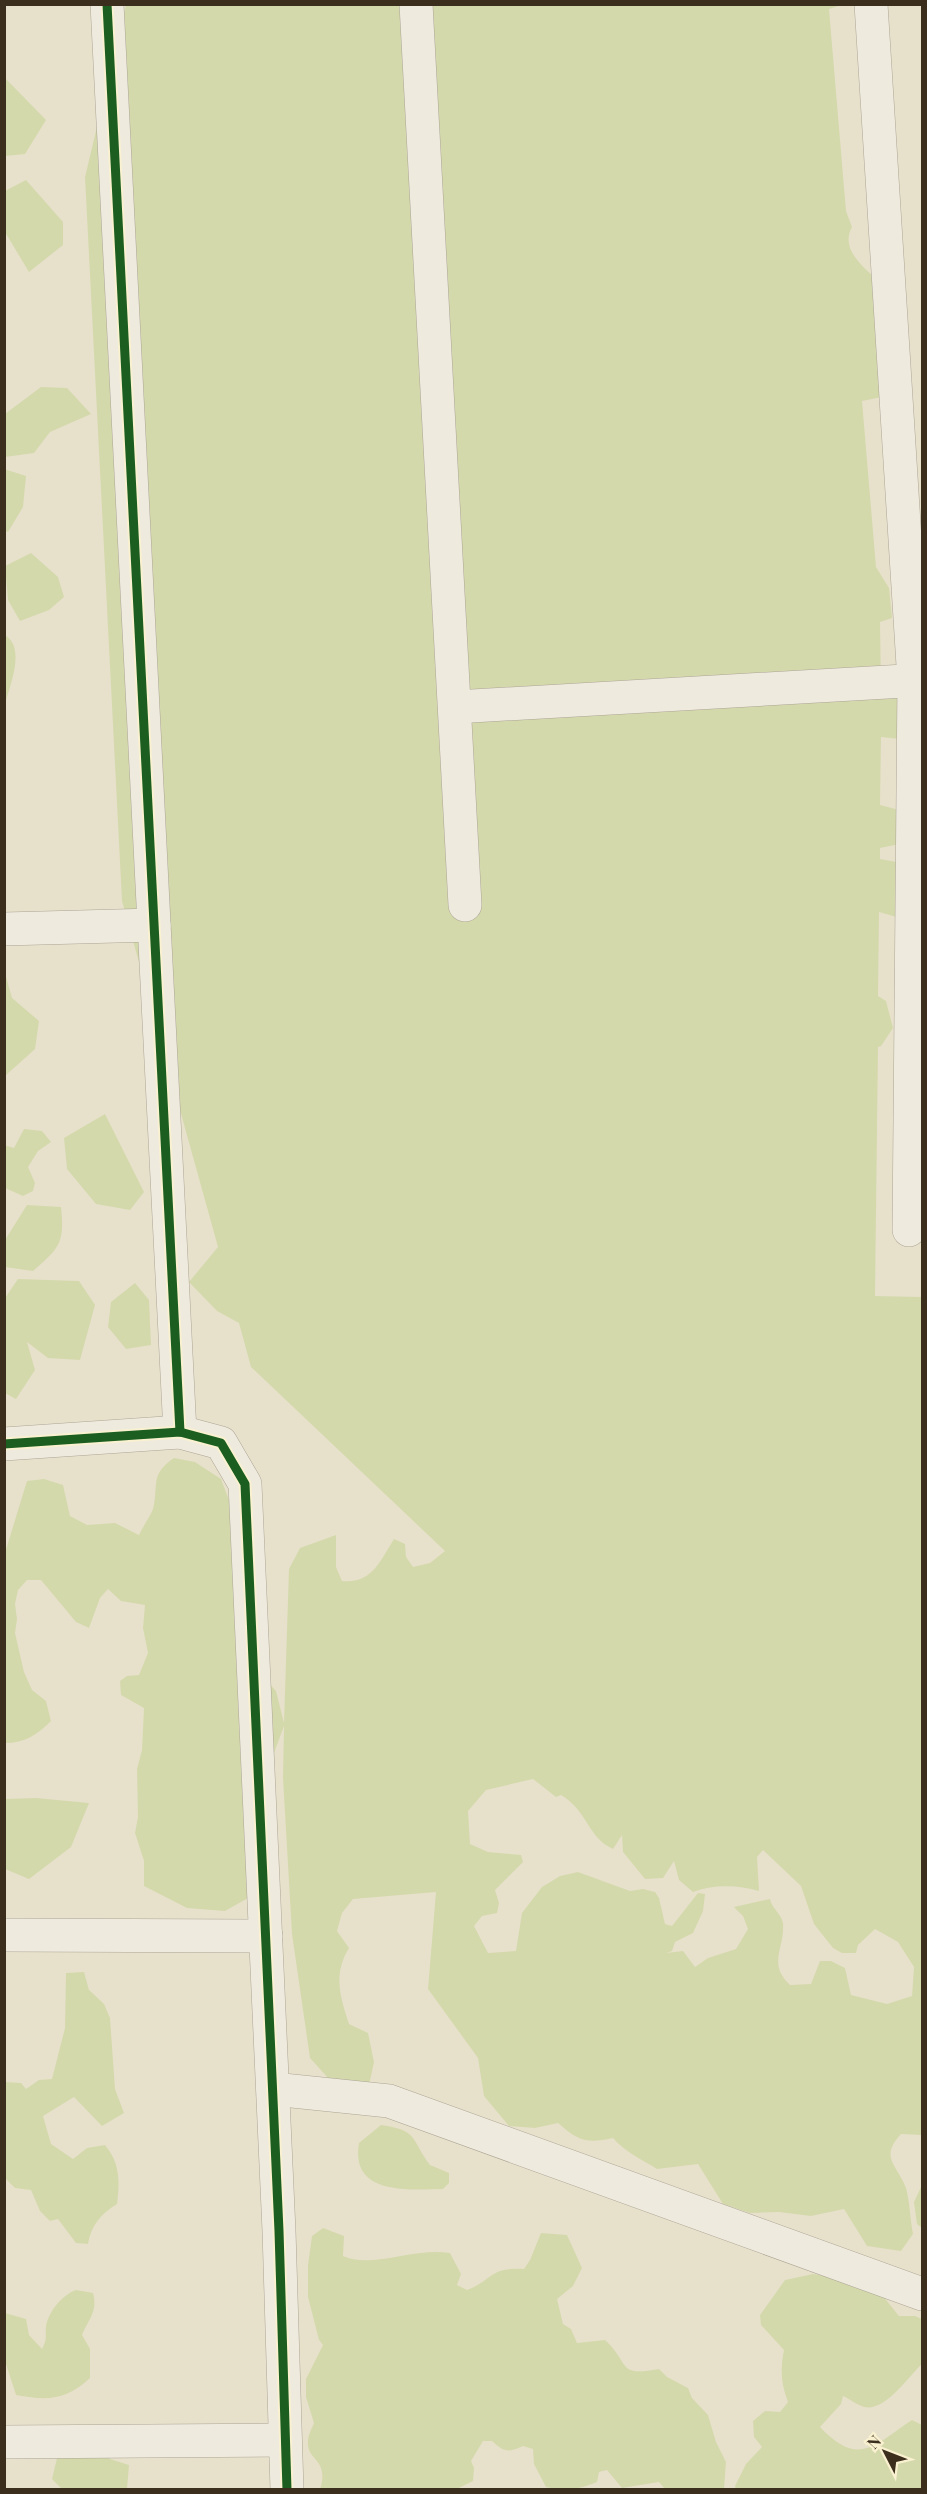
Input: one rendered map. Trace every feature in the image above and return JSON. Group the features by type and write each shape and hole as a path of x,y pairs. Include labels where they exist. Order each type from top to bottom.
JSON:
{"street":[{"path":"106,4 180,1432"},
{"path":"416,4 465,905"},
{"path":"871,4 918,680 909,1230"},
{"path":"455,707 918,680"},
{"path":"4,929 153,925"},
{"path":"4,1444 180,1432 221,1443 245,1484 273,2089 287,2490"},
{"path":"4,1935 266,1936"},
{"path":"273,2089 389,2102 922,2294"},
{"path":"4,2442 285,2440"}],"green space":[{"path":"126,5 841,5 829,9 846,211 852,227 849,244 856,258 881,284 882,397 862,401 876,567 889,588 892,618 880,622 881,690 905,695 909,740 881,737 880,805 903,811 909,842 880,848 880,859 913,865 900,918 879,912 878,996 886,1001 893,1028 878,1047 875,1296 922,1297 922,2135 901,2134 891,2149 892,2161 906,2188 913,2234 901,2251 867,2246 844,2209 811,2216 779,2212 750,2213 723,2204 698,2164 657,2169 628,2151 613,2138 596,2141 583,2140 558,2123 535,2128 509,2126 484,2096 478,2058 428,1989 436,1892 353,1899 342,1913 337,1931 349,1948 341,1967 341,1995 349,2024 368,2033 374,2062 369,2085 329,2079 310,2058 292,1934 283,1778 284,1726 268,1769 248,1898 225,1911 187,1908 144,1886 144,1861 135,1833 138,1817 137,1769 142,1750 144,1708 121,1695 120,1681 127,1676 139,1675 148,1653 143,1628 145,1605 121,1601 108,1589 100,1598 89,1628 76,1622 41,1580 27,1580 18,1590 15,1604 17,1619 15,1633 24,1672 32,1690 46,1701 51,1721 30,1737 19,1742 5,1743 4,1556 27,1481 44,1479 63,1485 70,1516 87,1525 115,1523 139,1535 153,1509 158,1475 174,1458 195,1462 221,1479 230,1503 262,1557 269,1645 240,1653 276,1691 284,1723 289,1569 300,1548 336,1535 336,1567 342,1581 361,1579 368,1575 379,1563 394,1539 405,1544 406,1557 413,1567 430,1563 445,1551 251,1367 239,1323 217,1311 189,1282 218,1247 122,901 85,177","holes":["533,1779 556,1797 561,1795 570,1801 604,1844 613,1849 622,1835 623,1852 645,1879 663,1878 674,1861 679,1880 693,1892 726,1886 759,1891 757,1857 763,1850 801,1886 814,1924 833,1948 842,1953 856,1953 858,1945 875,1929 898,1942 914,1967 912,1996 887,2004 851,1995 845,1968 831,1961 820,1961 811,1984 790,1985 779,1970 783,1923 770,1899 734,1907 743,1916 748,1929 736,1949 708,1958 695,1967 683,1951 666,1953 672,1951 675,1942 693,1933 703,1911 705,1894 698,1893 672,1926 665,1924 659,1898 655,1892 643,1889 630,1891 578,1872 560,1876 542,1887 522,1913 516,1951 488,1953 474,1926 482,1916 497,1913 499,1903 495,1890 523,1862 521,1855 488,1852 470,1844 468,1811 486,1790"]},
{"path":"5,78 46,120 25,154 5,156"},
{"path":"26,180 63,222 63,245 29,272 5,232 5,191"},
{"path":"41,387 67,388 91,414 50,432 34,453 5,457 5,414"},
{"path":"4,469 26,476 23,507 8,532 5,531"},
{"path":"31,553 58,577 64,597 49,610 20,621 8,600 5,566"},
{"path":"5,635 15,649 16,658 5,704"},
{"path":"5,973 12,998 39,1021 35,1049 5,1076"},
{"path":"105,1114 144,1192 130,1210 96,1204 67,1169 64,1138"},
{"path":"24,1129 42,1131 51,1142 38,1151 28,1167 35,1183 33,1191 23,1196 5,1188 4,1145 14,1148"},
{"path":"27,1205 61,1207 62,1229 58,1244 33,1271 5,1267 5,1240"},
{"path":"18,1279 79,1281 95,1305 80,1360 48,1358 27,1342 35,1370 16,1399 5,1393 5,1298"},
{"path":"135,1283 149,1300 151,1345 126,1349 108,1327 111,1302"},
{"path":"36,1798 89,1803 71,1847 29,1879 5,1869 5,1799"},
{"path":"84,1972 89,1990 104,2004 110,2018 115,2089 124,2113 102,2126 74,2097 43,2116 51,2144 73,2159 87,2148 105,2145 114,2159 118,2180 117,2204 98,2221 88,2244 76,2243 58,2219 50,2221 40,2211 31,2190 15,2188 4,2177 5,2082 21,2083 26,2089 39,2080 52,2079 65,2028 66,1973"},
{"path":"381,2125 408,2133 430,2165 449,2173 449,2183 443,2189 414,2190 384,2186 372,2181 363,2172 359,2160 359,2143"},
{"path":"922,2185 922,2228 917,2224 914,2202"},
{"path":"323,2228 344,2236 343,2256 354,2259 380,2259 437,2252 450,2253 461,2274 457,2285 467,2290 498,2272 524,2269 541,2233 567,2235 582,2268 573,2286 557,2299 563,2324 571,2329 577,2343 605,2340 630,2370 659,2369 667,2377 688,2388 692,2398 708,2415 716,2442 726,2462 724,2489 665,2489 659,2482 622,2488 607,2470 599,2472 597,2482 572,2489 553,2489 546,2487 534,2464 533,2449 523,2446 514,2450 506,2450 492,2441 483,2441 471,2461 474,2468 473,2481 457,2489 320,2489 322,2472 308,2448 309,2436 314,2423 306,2397 306,2379 323,2345 319,2340 308,2297 308,2265 312,2236"},
{"path":"813,2274 862,2283 883,2296 899,2316 915,2316 922,2319 922,2364 903,2385 888,2399 872,2407 861,2406 843,2396 841,2404 820,2427 845,2447 856,2449 876,2444 912,2420 922,2425 922,2489 736,2490 735,2486 746,2464 762,2447 754,2437 753,2421 765,2411 780,2412 788,2402 782,2376 784,2350 761,2325 760,2315 785,2280"},
{"path":"76,2290 93,2293 92,2315 82,2335 90,2349 90,2378 73,2391 56,2397 38,2398 16,2395 5,2361 5,2313 26,2319 29,2335 42,2349 46,2340 46,2326 53,2309 61,2300"},
{"path":"104,2453 110,2459 129,2465 127,2489 62,2489 52,2479 58,2454"}],"cycle path":[{"path":"107,4 180,1432"},
{"path":"4,1444 180,1432 221,1443 245,1484 279,2231 287,2490"}]}
